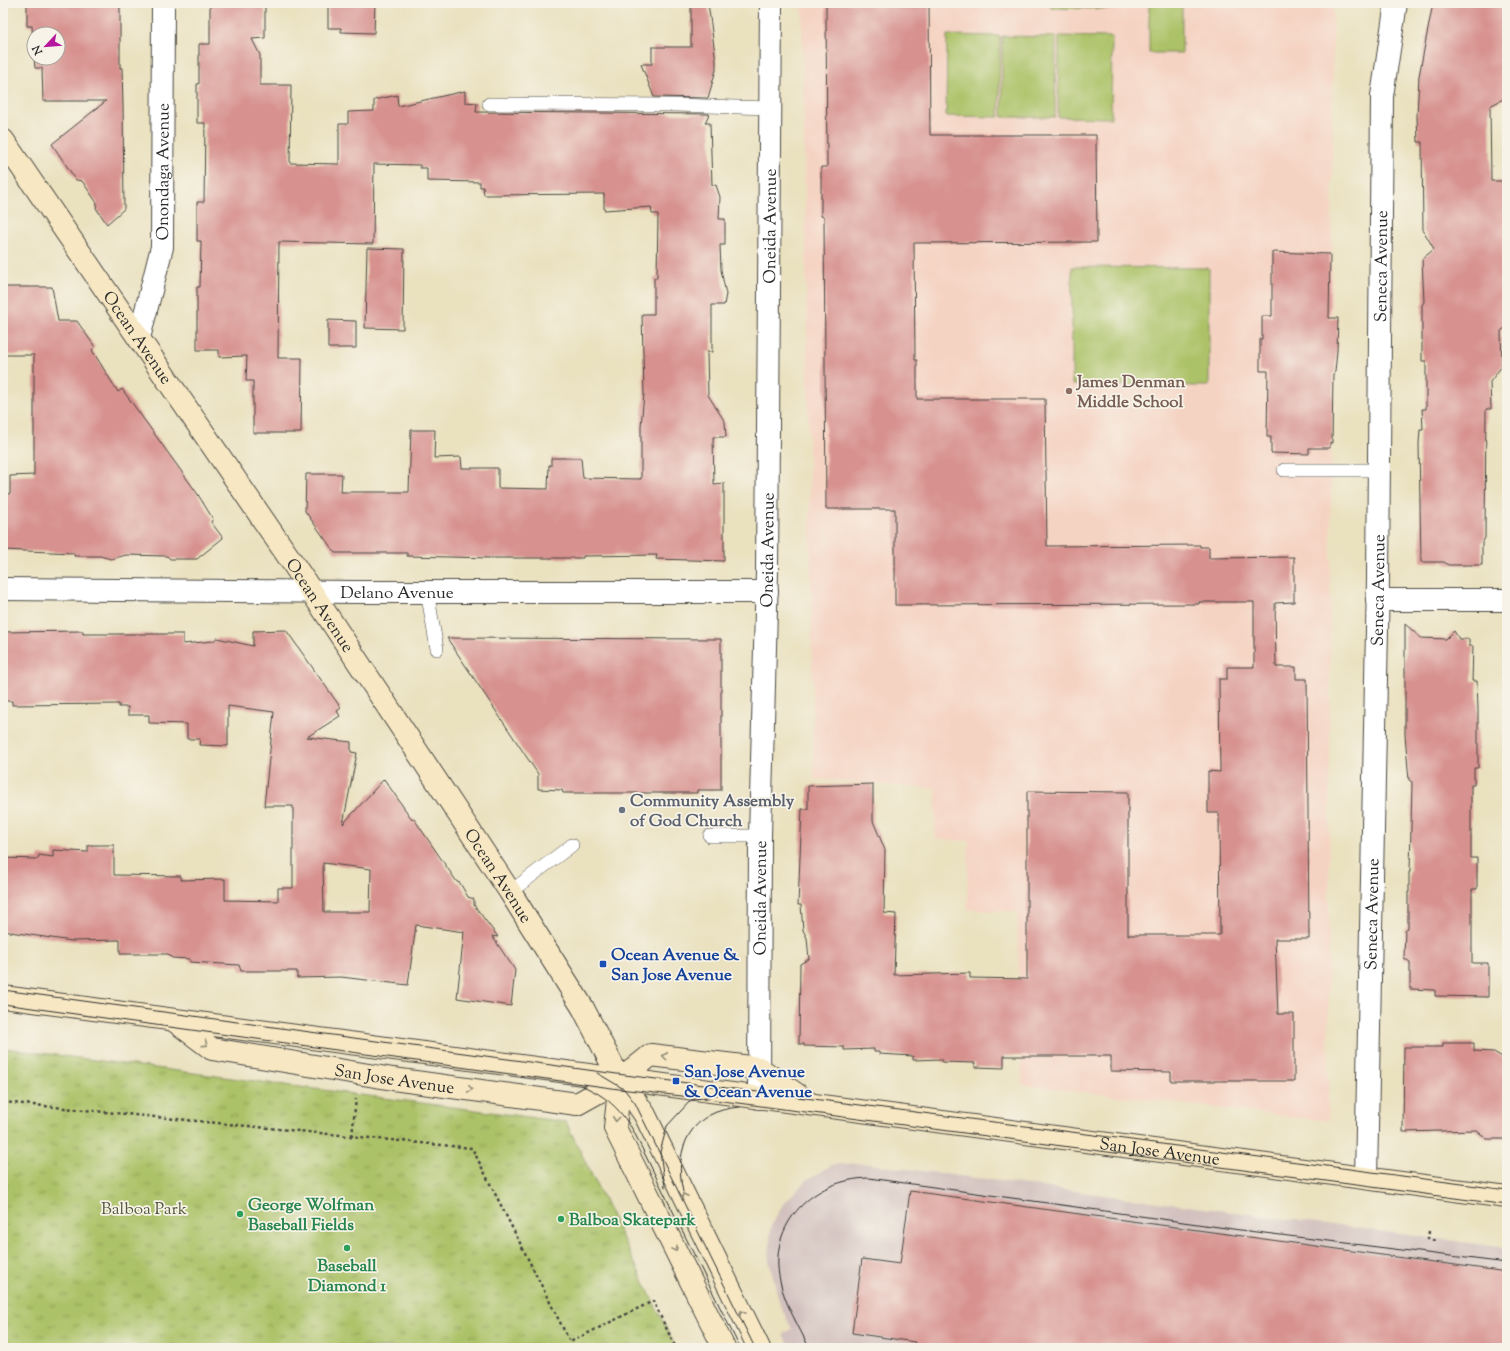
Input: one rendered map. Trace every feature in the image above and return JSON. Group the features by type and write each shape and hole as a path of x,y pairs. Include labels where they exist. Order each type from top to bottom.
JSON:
{"main road":[{"name":"Ocean Avenue","path":"3,140 310,591 510,892 583,1008 620,1080 645,1115 759,1348"},
{"name":"San Jose Avenue","path":"3,997 1507,1197"},
{"name":"San Jose Avenue","path":"174,1020 212,1049 393,1079 577,1104 620,1080 652,1055 759,1068 812,1105"},
{"path":"620,1080 615,1128 724,1348"}],"street":[{"name":"Onondaga Avenue","path":"139,338 162,247 164,3"},
{"name":"Oneida Avenue","path":"759,1098 760,836 767,592 771,3"},
{"name":"Seneca Avenue","path":"1366,1178 1379,470 1382,96 1396,3"},
{"name":"Delano Avenue","path":"3,589 427,592 767,592"},
{"path":"1377,600 1507,600"}],"lane":[{"path":"489,104 676,105 771,108"},
{"path":"1284,470 1379,470"},
{"path":"427,592 437,649"},
{"path":"710,836 760,836"},
{"path":"510,892 572,845"}],"path":[{"path":"352,1136 356,1094"},
{"path":"3,1102 472,1148 570,1342 653,1301 676,1348"},
{"path":"1430,1231 1428,1240 1436,1241"}],"shaded area":[{"name":"James Denman Middle School","path":"802,3 1333,3 1328,1121 1022,1085 1017,912 967,909 969,841 935,839 936,789 814,779"},
{"path":"861,1163 1507,1248 1507,1348 790,1348 783,1334 792,1329 780,1305 769,1260 771,1226 783,1204 808,1179 832,1165"}],"green space":[{"path":"1051,3 1117,3 1117,9 1051,8"},
{"path":"1149,3 1182,3 1182,53 1149,53"},
{"path":"947,35 1000,36 999,117 946,116"},
{"path":"1002,36 1056,37 1055,117 1002,117"},
{"path":"1059,36 1112,37 1111,118 1058,117"},
{"path":"1072,267 1209,268 1209,386 1072,385"},
{"name":"Balboa Park","path":"3,1048 566,1122 676,1348 3,1348"}],"building":[{"path":"27,3 120,3 120,68 122,68 124,209 107,224 96,208 97,203 82,181 76,180 52,144 106,101 43,101 42,68 35,68 35,66 66,66 66,26 27,26"},
{"path":"210,3 265,3 265,38 252,39 260,55 260,85 291,85 290,163 339,164 339,124 348,124 348,112 374,111 374,100 397,95 398,106 465,91 465,102 477,103 476,112 709,114 705,123 710,123 712,185 716,185 720,197 719,219 725,219 725,245 720,245 721,270 726,294 724,305 712,305 712,352 707,352 708,395 725,422 726,437 713,437 714,484 724,483 724,561 656,559 657,555 583,556 583,558 491,558 407,556 407,553 335,553 305,511 306,474 342,474 341,492 409,492 411,430 435,430 434,458 461,457 462,468 498,468 498,488 548,489 549,465 551,466 551,458 581,458 583,478 641,479 641,426 644,394 642,314 654,314 654,278 657,278 658,214 652,214 651,207 604,210 604,194 484,195 483,187 480,187 480,182 427,181 427,168 420,168 420,165 374,164 373,244 279,242 278,358 302,358 301,433 253,433 253,381 246,381 247,356 219,357 219,350 197,350 197,287 200,287 201,241 197,241 197,202 204,202 205,123 197,123 197,84 199,84 199,44 210,44"},
{"path":"328,3 375,3 374,33 341,32 341,28 328,28"},
{"path":"691,3 708,3 716,70 708,98 654,97 641,64 652,64 652,47 691,47"},
{"path":"826,3 929,3 930,135 1096,135 1097,242 914,243 915,360 917,360 917,399 1045,399 1047,546 1200,545 1200,547 1209,547 1209,558 1294,557 1294,602 1275,603 1276,667 1296,667 1296,679 1307,679 1309,939 1275,939 1278,1014 1294,1014 1294,1081 1171,1081 1171,1072 1111,1071 1111,1056 1004,1056 1004,1068 975,1067 975,1063 942,1062 942,1059 913,1060 913,1056 879,1054 879,1052 874,1052 874,1049 844,1050 844,1047 804,1046 804,1044 799,1044 800,964 809,959 807,938 803,930 801,905 798,905 802,809 808,809 808,786 873,784 873,821 885,850 884,913 896,914 894,975 970,973 970,978 1027,979 1027,791 1128,792 1128,935 1220,935 1219,813 1208,813 1208,771 1220,772 1219,679 1227,679 1227,667 1254,667 1254,602 1199,602 1199,604 895,605 895,509 826,509 824,217 821,216 821,167 827,167"},
{"path":"1433,3 1507,3 1507,97 1490,106 1491,181 1507,181 1507,326 1501,331 1502,366 1490,382 1491,409 1486,409 1485,538 1482,543 1482,565 1448,565 1444,562 1421,562 1419,444 1420,429 1423,429 1422,409 1426,409 1426,361 1422,361 1422,305 1424,302 1422,259 1434,249 1423,230 1422,142 1418,142 1417,116 1419,76"},
{"path":"367,248 404,249 403,329 365,328"},
{"path":"1272,252 1330,254 1329,318 1338,318 1337,351 1335,372 1333,374 1332,443 1330,442 1330,448 1309,448 1309,454 1271,453 1271,437 1267,437 1268,371 1260,371 1260,339 1262,339 1262,316 1272,316"},
{"path":"3,287 52,287 58,321 77,321 95,347 92,350 118,392 122,389 197,493 213,519 211,522 223,538 197,559 170,559 167,556 126,555 111,559 100,556 74,556 74,553 3,550 3,494 10,494 10,476 34,475 34,355 3,355"},
{"path":"328,320 356,321 356,348 328,348"},
{"path":"1405,624 1421,638 1446,639 1454,631 1459,639 1469,639 1469,646 1473,646 1472,681 1477,681 1478,768 1474,768 1474,785 1471,785 1471,858 1477,858 1477,889 1472,889 1472,963 1488,963 1488,997 1435,996 1435,990 1410,989 1410,962 1404,958 1405,930 1408,928 1412,782 1409,780 1405,735"},
{"path":"286,630 341,708 337,711 340,716 307,737 351,742 351,752 357,753 343,824 384,779 411,818 414,819 457,882 460,883 468,897 474,899 474,905 498,937 492,936 515,970 511,1006 457,998 464,932 416,925 408,985 341,977 297,978 297,971 241,971 239,965 190,962 190,959 172,958 168,954 120,954 120,940 72,941 3,931 3,858 38,859 39,855 53,857 53,850 88,852 88,845 114,845 114,875 181,876 181,880 225,879 225,900 278,901 278,888 293,888 293,806 264,806 274,712 228,706 228,746 199,745 200,739 187,739 187,724 149,723 149,715 128,715 128,707 119,707 119,704 12,705 12,701 3,701 3,632 83,631 83,634 183,634 183,644 213,641 217,638 253,646 253,631","holes":["323,863 371,869 370,912 324,912"]},
{"path":"447,638 721,639 721,790 697,790 697,793 563,793 562,790 538,789 538,774"},
{"path":"1443,1043 1474,1043 1474,1051 1494,1052 1507,1060 1507,1139 1487,1139 1476,1130 1403,1132 1404,1047 1443,1047"},
{"path":"910,1191 1507,1272 1507,1348 914,1348 915,1342 852,1333 862,1259 900,1264"}],"tram line":[{"path":"3,990 617,1074 1064,1131 1507,1190"},
{"path":"3,1004 619,1089 700,1098 1507,1205"},
{"path":"597,1073 624,1089 635,1103 755,1348"},
{"path":"583,1086 599,1094 617,1109 633,1130 740,1348"},
{"path":"665,1187 660,1152 667,1126 691,1100 736,1091"},
{"path":"683,1192 681,1161 689,1134 709,1115 723,1110 740,1107"},
{"path":"809,1348 782,1290 778,1260 781,1241 788,1223 799,1208 813,1196 830,1186 849,1180 869,1178 1240,1230 1507,1263"}],"place":[{"name":"James Denman Middle School","path":"1069,391"},
{"name":"Community Assembly of God Church","path":"622,810"},
{"name":"Ocean Avenue & San Jose Avenue","path":"603,964"},
{"name":"San Jose Avenue & Ocean Avenue","path":"676,1081"},
{"name":"George Wolfman Baseball Fields","path":"240,1214"},
{"name":"Balboa Skatepark","path":"561,1219"},
{"name":"Baseball Diamond 1","path":"347,1248"}]}
